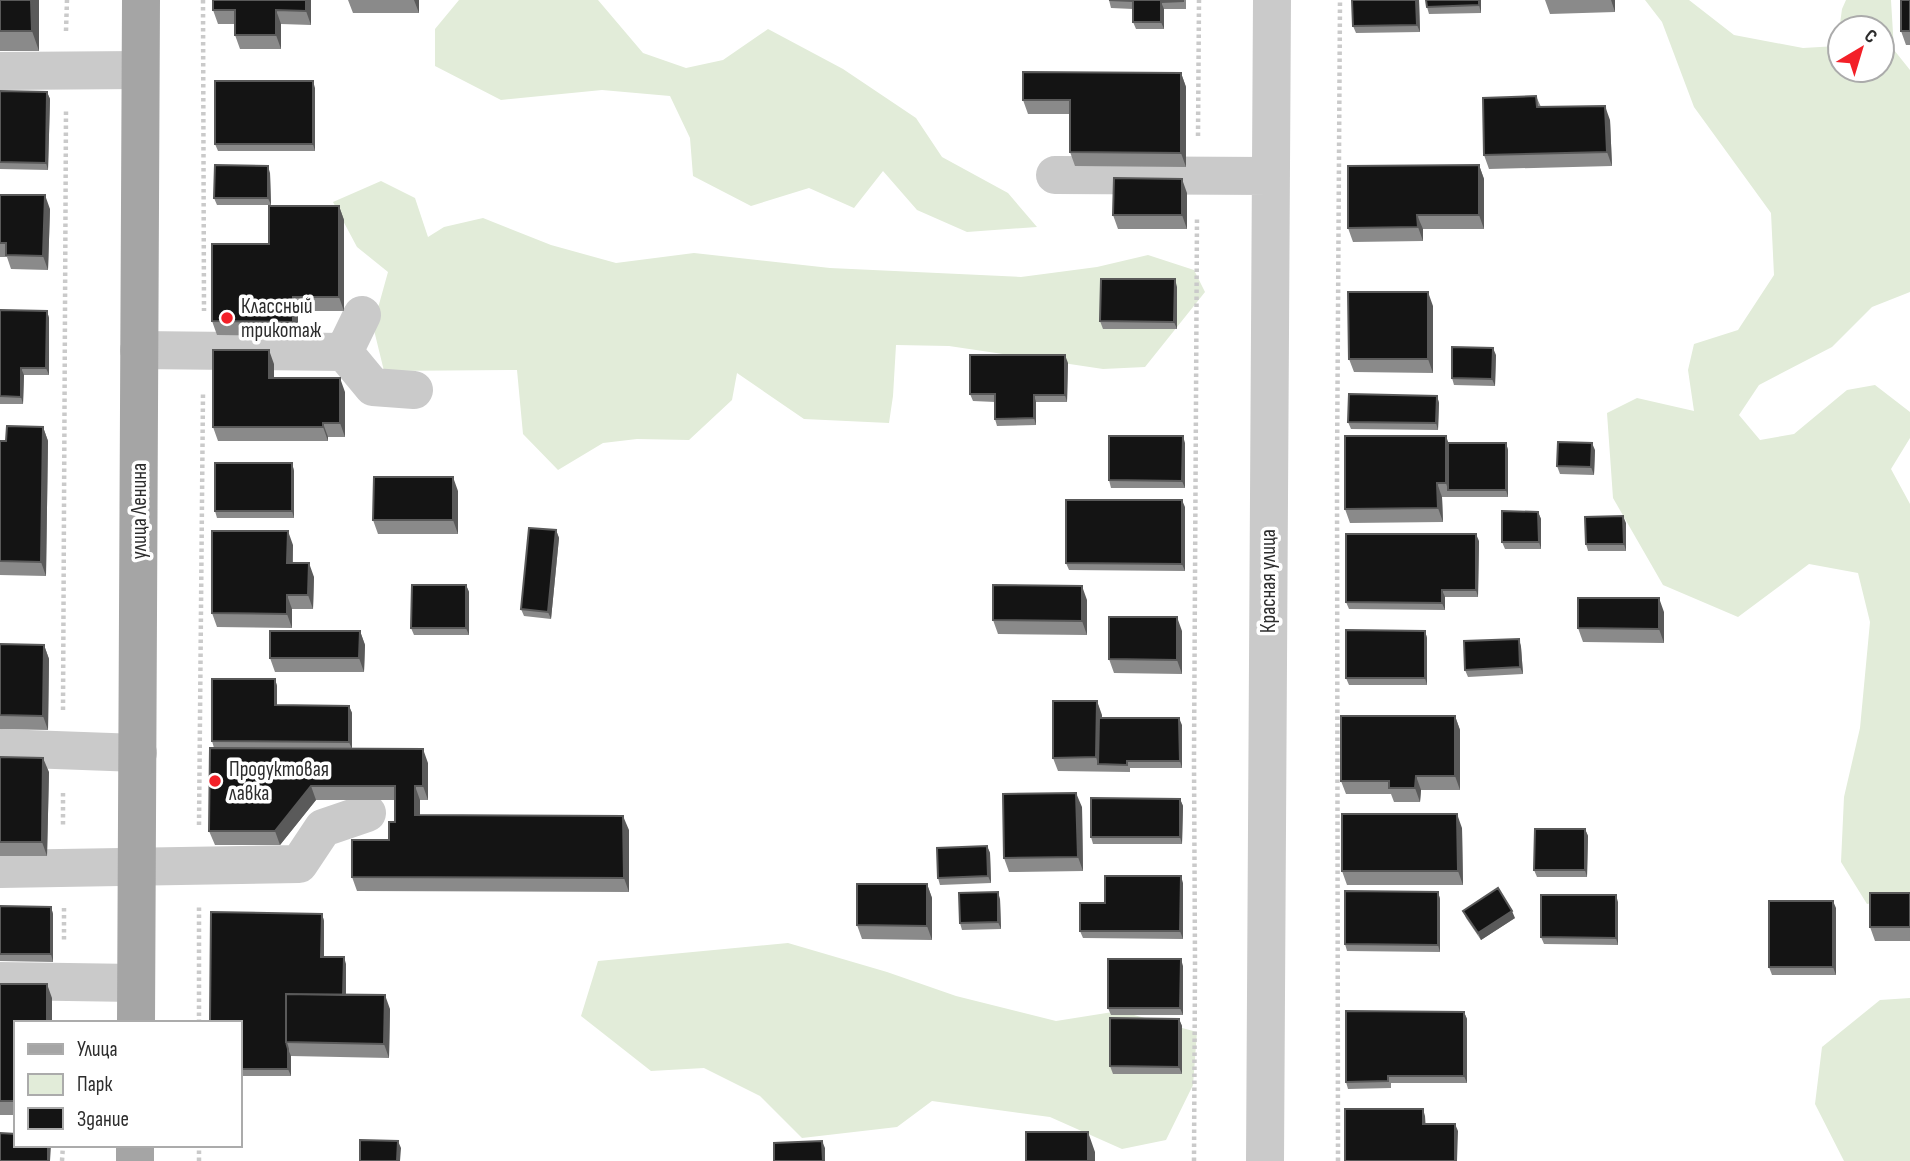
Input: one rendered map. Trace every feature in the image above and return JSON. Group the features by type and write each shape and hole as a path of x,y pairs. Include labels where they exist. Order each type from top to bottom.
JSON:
{"main road":[{"name":"улица Ленина","path":"136,1021 141,0"}],"street":[{"name":"Красная улица","path":"1265,1161 1272,0"},
{"path":"0,71 140,70"},
{"path":"1055,174 1271,176"},
{"path":"345,352 362,315"},
{"path":"139,350 345,352"},
{"path":"345,352 373,387 414,390"},
{"path":"0,748 138,753"},
{"path":"0,869 299,864 323,828 367,813"},
{"path":"0,981 136,983"}],"path":[{"path":"64,832 67,0"},
{"path":"203,0 204,317"},
{"path":"1198,140 1199,0"},
{"path":"1338,1161 1337,470 1340,0"},
{"path":"1194,1161 1197,209"},
{"path":"199,1021 203,386"},
{"path":"64,899 64,953"}],"green space":[{"path":"459,0 598,0 643,53 686,68 723,60 768,29 843,69 916,118 942,157 1008,193 1037,227 967,232 917,210 883,171 854,208 809,188 751,206 693,176 690,138 670,96 602,90 501,100 435,66 435,29"},
{"path":"1645,0 1689,0 1734,35 1803,48 1826,47 1826,84 1896,84 1896,52 1910,70 1910,292 1872,307 1832,347 1759,385 1739,415 1760,440 1794,434 1847,390 1875,385 1910,412 1910,438 1891,469 1910,504 1910,896 1867,904 1841,862 1844,797 1860,728 1870,622 1858,573 1809,564 1738,617 1663,585 1613,498 1607,413 1637,398 1694,411 1688,370 1694,344 1738,330 1774,275 1771,213 1694,107 1662,22"},
{"path":"1846,0 1891,0 1892,14 1841,14"},
{"path":"381,181 415,198 428,237 444,227 483,218 551,245 616,263 694,253 830,268 1021,277 1097,267 1148,255 1194,270 1205,292 1145,367 1103,369 949,346 896,345 889,423 804,419 737,373 732,400 689,440 637,439 603,443 558,470 523,434 517,370 384,371 373,326 388,272 357,247 333,202"},
{"path":"788,943 887,972 956,996 1056,1021 1119,1011 1197,1032 1193,1085 1166,1140 1122,1149 1050,1117 932,1101 897,1127 802,1138 760,1096 704,1068 651,1071 581,1016 598,961"},
{"path":"1910,998 1910,1161 1844,1161 1815,1104 1822,1047 1880,1000"}],"building":[{"path":"0,0 31,0 32,31 0,31"},
{"path":"213,0 306,0 306,11 276,10 276,35 235,35 235,10 213,10"},
{"path":"1109,0 1183,1 1161,2 1161,22 1133,22 1133,1"},
{"path":"1352,0 1416,0 1417,25 1353,26"},
{"path":"1426,0 1479,0 1479,5 1427,7"},
{"path":"1901,0 1910,0 1910,31 1901,31"},
{"path":"1023,72 1181,73 1181,153 1070,152 1070,100 1023,100"},
{"path":"215,81 313,81 313,144 215,144"},
{"path":"0,91 47,92 46,163 0,162"},
{"path":"1536,96 1537,107 1605,106 1607,152 1484,155 1483,98"},
{"path":"215,165 268,166 268,198 214,198"},
{"path":"1479,165 1479,215 1417,215 1418,227 1348,228 1348,166"},
{"path":"1114,178 1182,179 1182,215 1113,215"},
{"path":"0,195 45,195 43,256 6,255 6,243 0,243"},
{"path":"269,206 339,206 339,297 293,297 293,322 212,321 212,244 269,244"},
{"path":"1101,279 1175,279 1174,322 1100,321"},
{"path":"1348,292 1428,292 1428,359 1349,359"},
{"path":"0,310 47,311 46,368 21,368 21,397 0,396"},
{"path":"1452,347 1493,348 1492,379 1452,378"},
{"path":"213,350 269,350 269,378 340,378 340,423 323,423 323,427 213,427"},
{"path":"970,355 1065,355 1065,395 1034,395 1034,418 995,419 995,394 970,394"},
{"path":"1349,394 1437,396 1436,423 1348,422"},
{"path":"7,426 43,427 41,562 0,561 0,441 6,441"},
{"path":"1109,436 1183,436 1182,481 1109,480"},
{"path":"1345,436 1446,436 1446,483 1437,483 1438,508 1345,509"},
{"path":"1558,442 1592,443 1591,467 1557,466"},
{"path":"1448,443 1506,443 1506,490 1448,490"},
{"path":"215,463 292,463 292,511 215,511"},
{"path":"374,477 453,477 453,520 373,520"},
{"path":"1066,500 1182,500 1182,564 1066,563"},
{"path":"1502,511 1538,512 1539,542 1502,542"},
{"path":"1623,516 1624,544 1586,544 1585,517"},
{"path":"529,528 556,530 548,612 521,609"},
{"path":"212,531 288,531 287,563 309,563 308,595 287,595 287,614 212,613"},
{"path":"1346,534 1476,534 1476,590 1442,590 1442,603 1346,602"},
{"path":"412,585 466,585 466,628 411,628"},
{"path":"993,585 1082,586 1082,621 993,620"},
{"path":"1578,598 1659,598 1659,629 1578,628"},
{"path":"1109,617 1177,617 1177,660 1109,659"},
{"path":"1346,630 1425,631 1425,678 1346,678"},
{"path":"270,631 360,631 359,658 270,658"},
{"path":"1519,639 1520,667 1465,670 1464,641"},
{"path":"0,644 44,645 43,716 0,715"},
{"path":"212,679 275,679 275,705 349,706 349,742 212,741"},
{"path":"1053,701 1097,701 1096,757 1053,758"},
{"path":"1341,716 1455,716 1455,776 1416,776 1415,788 1389,788 1389,781 1341,781"},
{"path":"1099,718 1179,718 1180,761 1098,764"},
{"path":"210,748 423,749 423,786 415,786 415,815 623,816 624,878 352,877 352,840 389,840 389,822 395,822 395,786 311,786 275,831 209,831"},
{"path":"0,757 43,758 42,842 0,842"},
{"path":"1076,793 1078,857 1004,858 1003,794"},
{"path":"1091,798 1180,799 1180,837 1091,837"},
{"path":"1342,814 1457,814 1458,871 1342,871"},
{"path":"1535,829 1585,829 1585,870 1534,870"},
{"path":"987,846 988,876 938,878 937,848"},
{"path":"1105,876 1181,876 1180,931 1080,931 1080,903 1105,903"},
{"path":"857,884 927,884 927,926 857,925"},
{"path":"1498,888 1512,911 1478,933 1463,911"},
{"path":"1345,891 1438,892 1438,945 1345,944"},
{"path":"998,892 998,922 960,923 959,893"},
{"path":"1870,893 1910,893 1910,927 1870,927"},
{"path":"1541,895 1616,895 1616,938 1541,937"},
{"path":"1769,901 1833,901 1833,967 1769,967"},
{"path":"0,906 51,907 51,954 0,954"},
{"path":"211,912 322,914 321,957 344,957 343,995 286,994 288,1069 242,1069 242,1021 210,1021"},
{"path":"1108,959 1181,959 1180,1008 1108,1008"},
{"path":"0,984 47,984 47,1021 14,1021 14,1101 0,1101"},
{"path":"286,994 385,995 384,1044 286,1042"},
{"path":"1346,1011 1464,1012 1464,1076 1388,1076 1388,1081 1346,1082"},
{"path":"1110,1018 1179,1019 1179,1067 1110,1066"},
{"path":"1345,1109 1423,1109 1423,1124 1455,1124 1455,1161 1345,1161"},
{"path":"1026,1132 1088,1132 1088,1161 1026,1161"},
{"path":"0,1133 14,1134 14,1147 48,1147 48,1161 0,1161"},
{"path":"360,1140 398,1141 397,1161 360,1161"},
{"path":"822,1141 823,1161 774,1161 774,1143"}],"place":[{"name":"Классный трикотаж","path":"227,318"},
{"name":"Продуктовая лавка","path":"215,781"}]}
